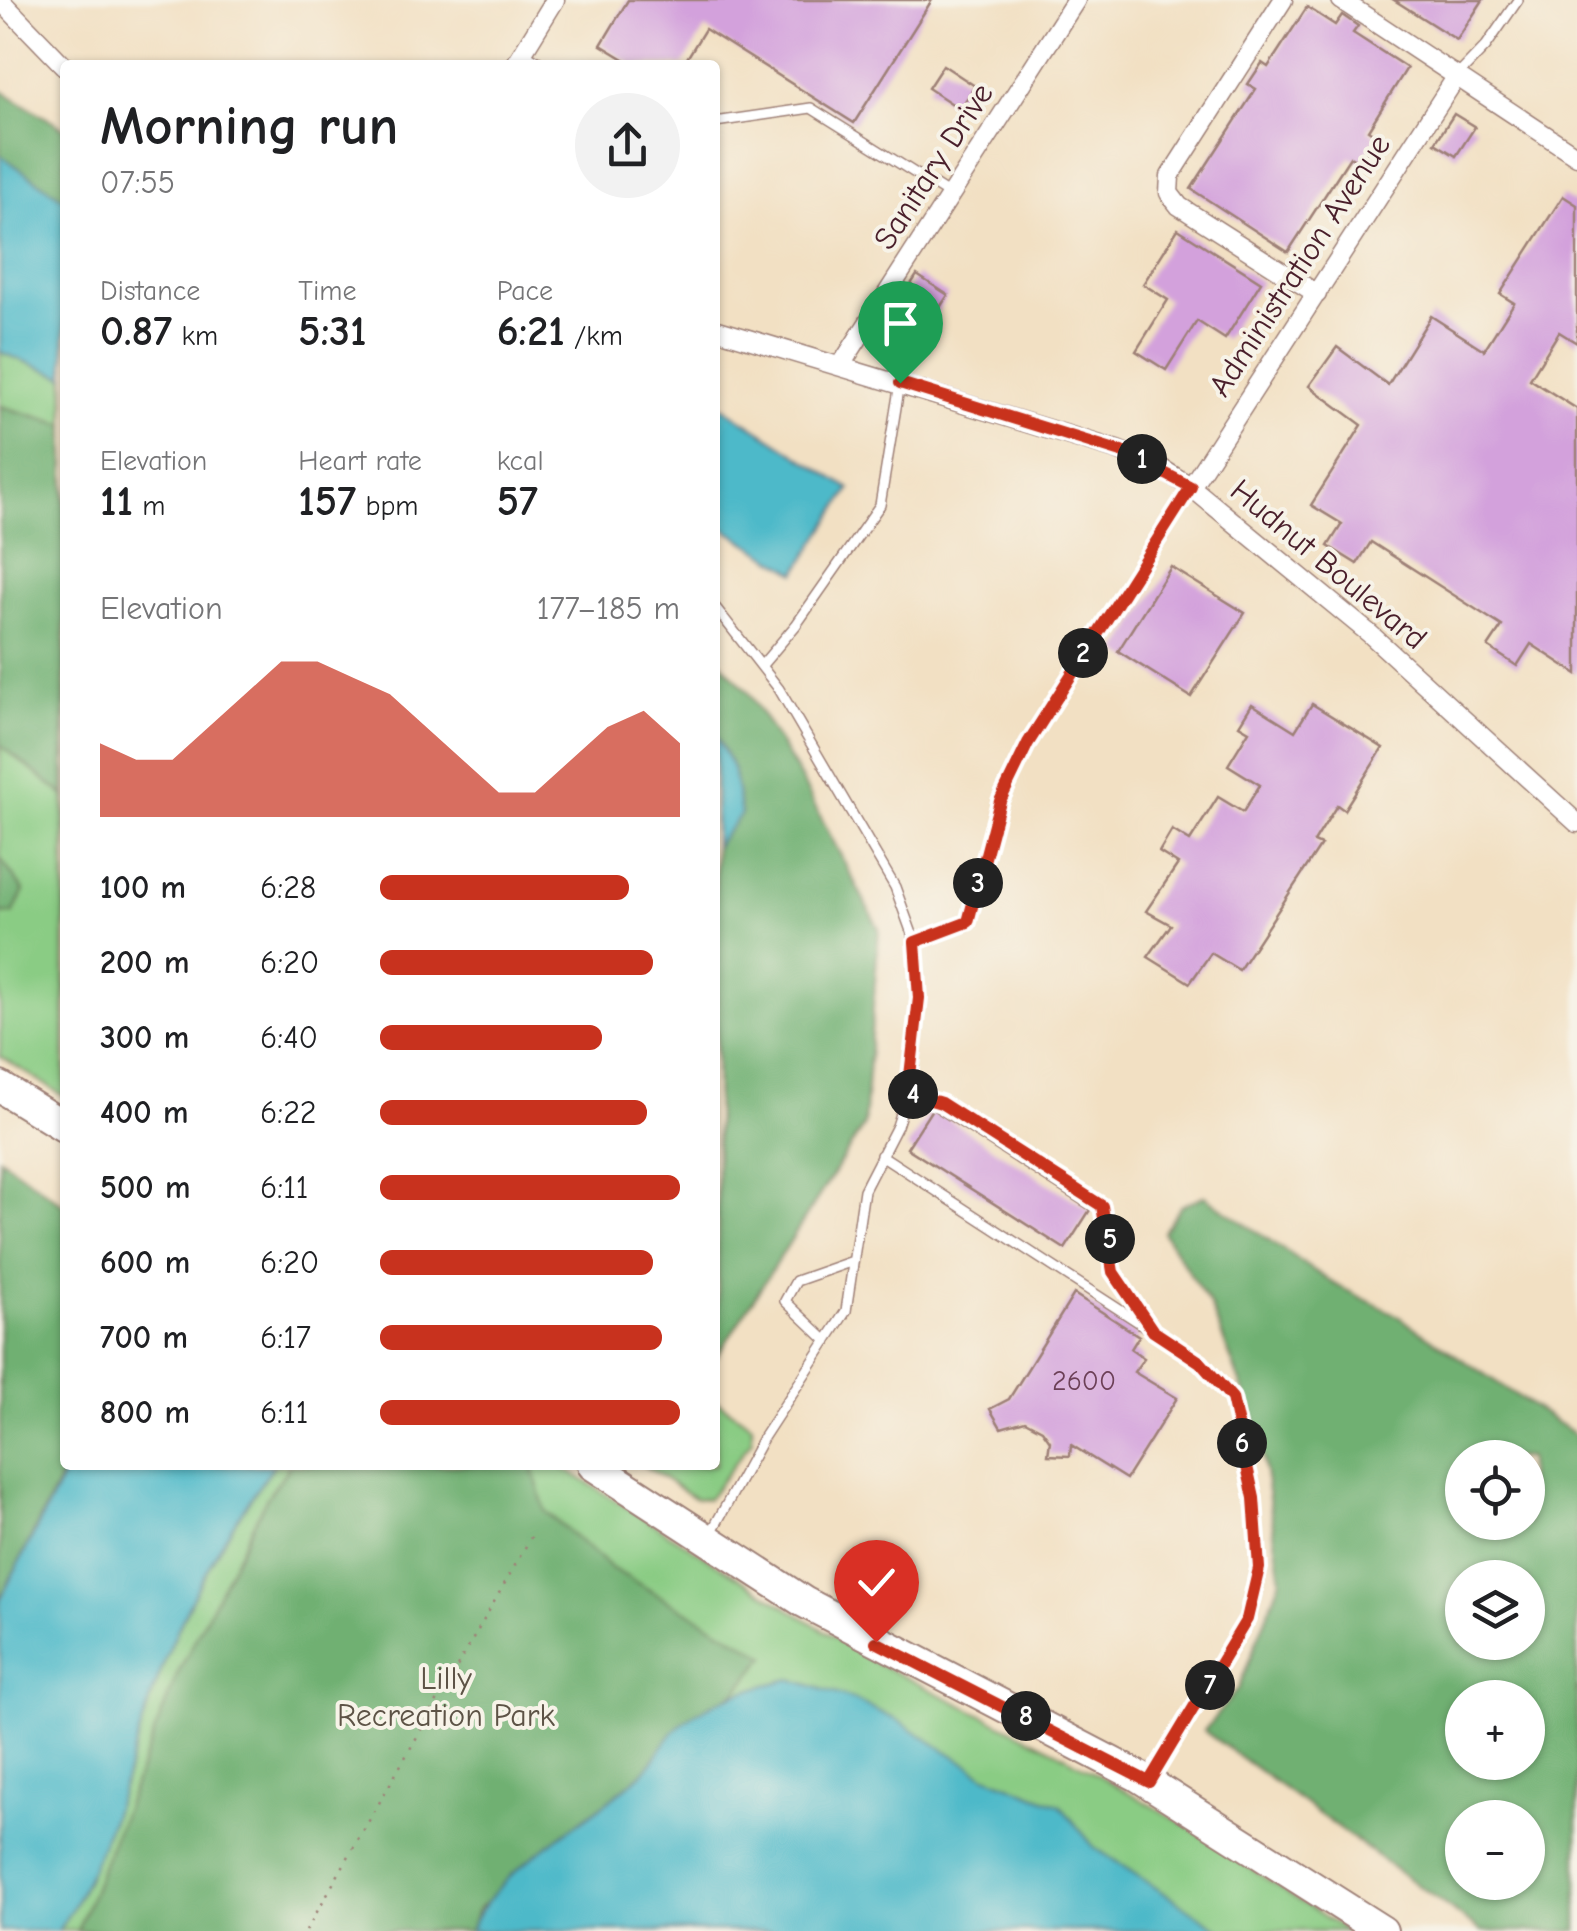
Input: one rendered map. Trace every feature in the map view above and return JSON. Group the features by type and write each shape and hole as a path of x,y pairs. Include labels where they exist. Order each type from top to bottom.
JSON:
{"main road":[{"path":"0,1087 58,1122"},
{"path":"601,1470 706,1540 865,1636 1149,1782 1382,1931"}],"street":[{"path":"0,0 60,62"},
{"path":"519,58 555,0"},
{"name":"Sanitary Drive","path":"841,365 1076,0"},
{"path":"1283,0 1170,176 1169,189 1179,206 1318,294"},
{"path":"1341,0 1577,156"},
{"name":"Administration Avenue","path":"1191,487 1457,76"},
{"name":"Hudnut Boulevard","path":"720,330 1128,454 1191,487 1370,634 1577,823"}],"lane":[{"path":"1457,76 1486,46 1518,0"},
{"path":"720,121 811,108 950,196"},
{"path":"762,665 796,625 880,505 900,383"},
{"path":"915,942 968,922 1000,801 1028,743 1191,487"},
{"path":"706,1540 763,1438 846,1311 864,1190 908,1093 919,998 915,942 896,887 762,665 720,613"},
{"path":"908,1093 941,1103 1102,1206 1113,1272 1153,1331"},
{"path":"882,1155 1200,1362 1232,1398 1254,1498 1259,1568 1247,1619 1149,1782"},
{"path":"827,1340 785,1301 796,1281 853,1261"}],"path":[{"path":"306,1931 534,1532"}],"green space":[{"path":"0,90 60,126 60,197 0,155"},
{"path":"0,352 60,375 60,424 0,406"},
{"path":"0,406 60,424 60,792 0,745"},
{"path":"720,661 749,693 800,777 879,929 864,1125 720,1352 720,841 741,814 733,768 720,743"},
{"path":"0,745 60,792 60,1094 0,1056"},
{"path":"0,858 24,891 13,914 0,913"},
{"path":"0,1158 60,1202 60,1470 65,1470 0,1600"},
{"path":"1204,1196 1334,1284 1393,1313 1577,1436 1577,1931 1481,1931 1204,1731 1239,1687 1281,1579 1259,1431 1210,1305 1163,1232 1181,1206"},
{"path":"720,1403 752,1425 752,1440 708,1499 694,1498 652,1470 720,1470"},
{"name":"Lilly Recreation Park","path":"270,1470 567,1470 876,1663 1060,1753 1184,1824 1345,1931 58,1931 103,1841 180,1624 239,1515"},
{"path":"286,1470 533,1470 545,1511 611,1568 766,1656 736,1692 679,1726 646,1770 478,1909 470,1931 77,1931 177,1675 266,1499"}],"water":[{"path":"0,155 60,197 60,375 0,352"},
{"path":"720,405 850,489 796,573 720,526"},
{"path":"720,743 733,768 741,814 720,841"},
{"path":"66,1470 270,1470 223,1542 180,1624 103,1841 58,1931 0,1931 0,1600"},
{"path":"791,1679 852,1699 899,1721 986,1776 1060,1805 1094,1847 1222,1931 470,1931 500,1886 642,1773 680,1725 719,1701"}],"building":[{"path":"628,0 932,0 854,123 705,29 686,60 626,60 601,45"},
{"path":"1394,0 1483,0 1457,40"},
{"path":"1307,7 1335,25 1342,15 1358,26 1353,33 1407,68 1368,130 1377,136 1360,163 1350,157 1288,252 1191,189 1256,89 1248,84 1262,63 1268,67"},
{"path":"943,65 975,86 960,109 928,88"},
{"path":"1454,114 1475,127 1456,156 1435,143"},
{"path":"1563,196 1577,205 1577,343 1559,332 1530,379 1577,409 1577,674 1531,644 1517,666 1488,647 1502,626 1371,542 1357,564 1328,546 1342,524 1311,505 1362,425 1309,386 1337,347 1388,385 1431,316 1484,350 1514,303 1500,294"},
{"path":"1178,229 1261,282 1225,339 1197,321 1166,370 1136,351 1168,300 1143,284"},
{"path":"917,275 948,295 924,332 893,312"},
{"path":"1171,567 1245,613 1191,697 1118,651"},
{"path":"1252,704 1295,731 1312,704 1383,748 1344,810 1337,805 1314,842 1321,845 1239,970 1211,953 1190,983 1148,957 1171,925 1146,911 1178,864 1159,852 1172,830 1190,841 1218,797 1243,812 1260,785 1228,765 1249,731 1239,725"},
{"path":"932,1109 1090,1210 1065,1249 907,1148"},
{"path":"1074,1294 1139,1336 1131,1349 1144,1358 1134,1372 1177,1398 1126,1479 1071,1445 1070,1456 1048,1455 1050,1441 1042,1430 1025,1421 1001,1428 990,1409 1009,1399"}],"route":[{"path":"876,1642 1149,1782 1247,1619 1259,1568 1254,1498 1232,1398 1200,1362 1153,1331 1113,1272 1102,1206 941,1103 908,1093 914,1077 919,998 915,942 968,922 1000,801 1028,743 1126,582 1191,487 1145,460 900,383"}]}
